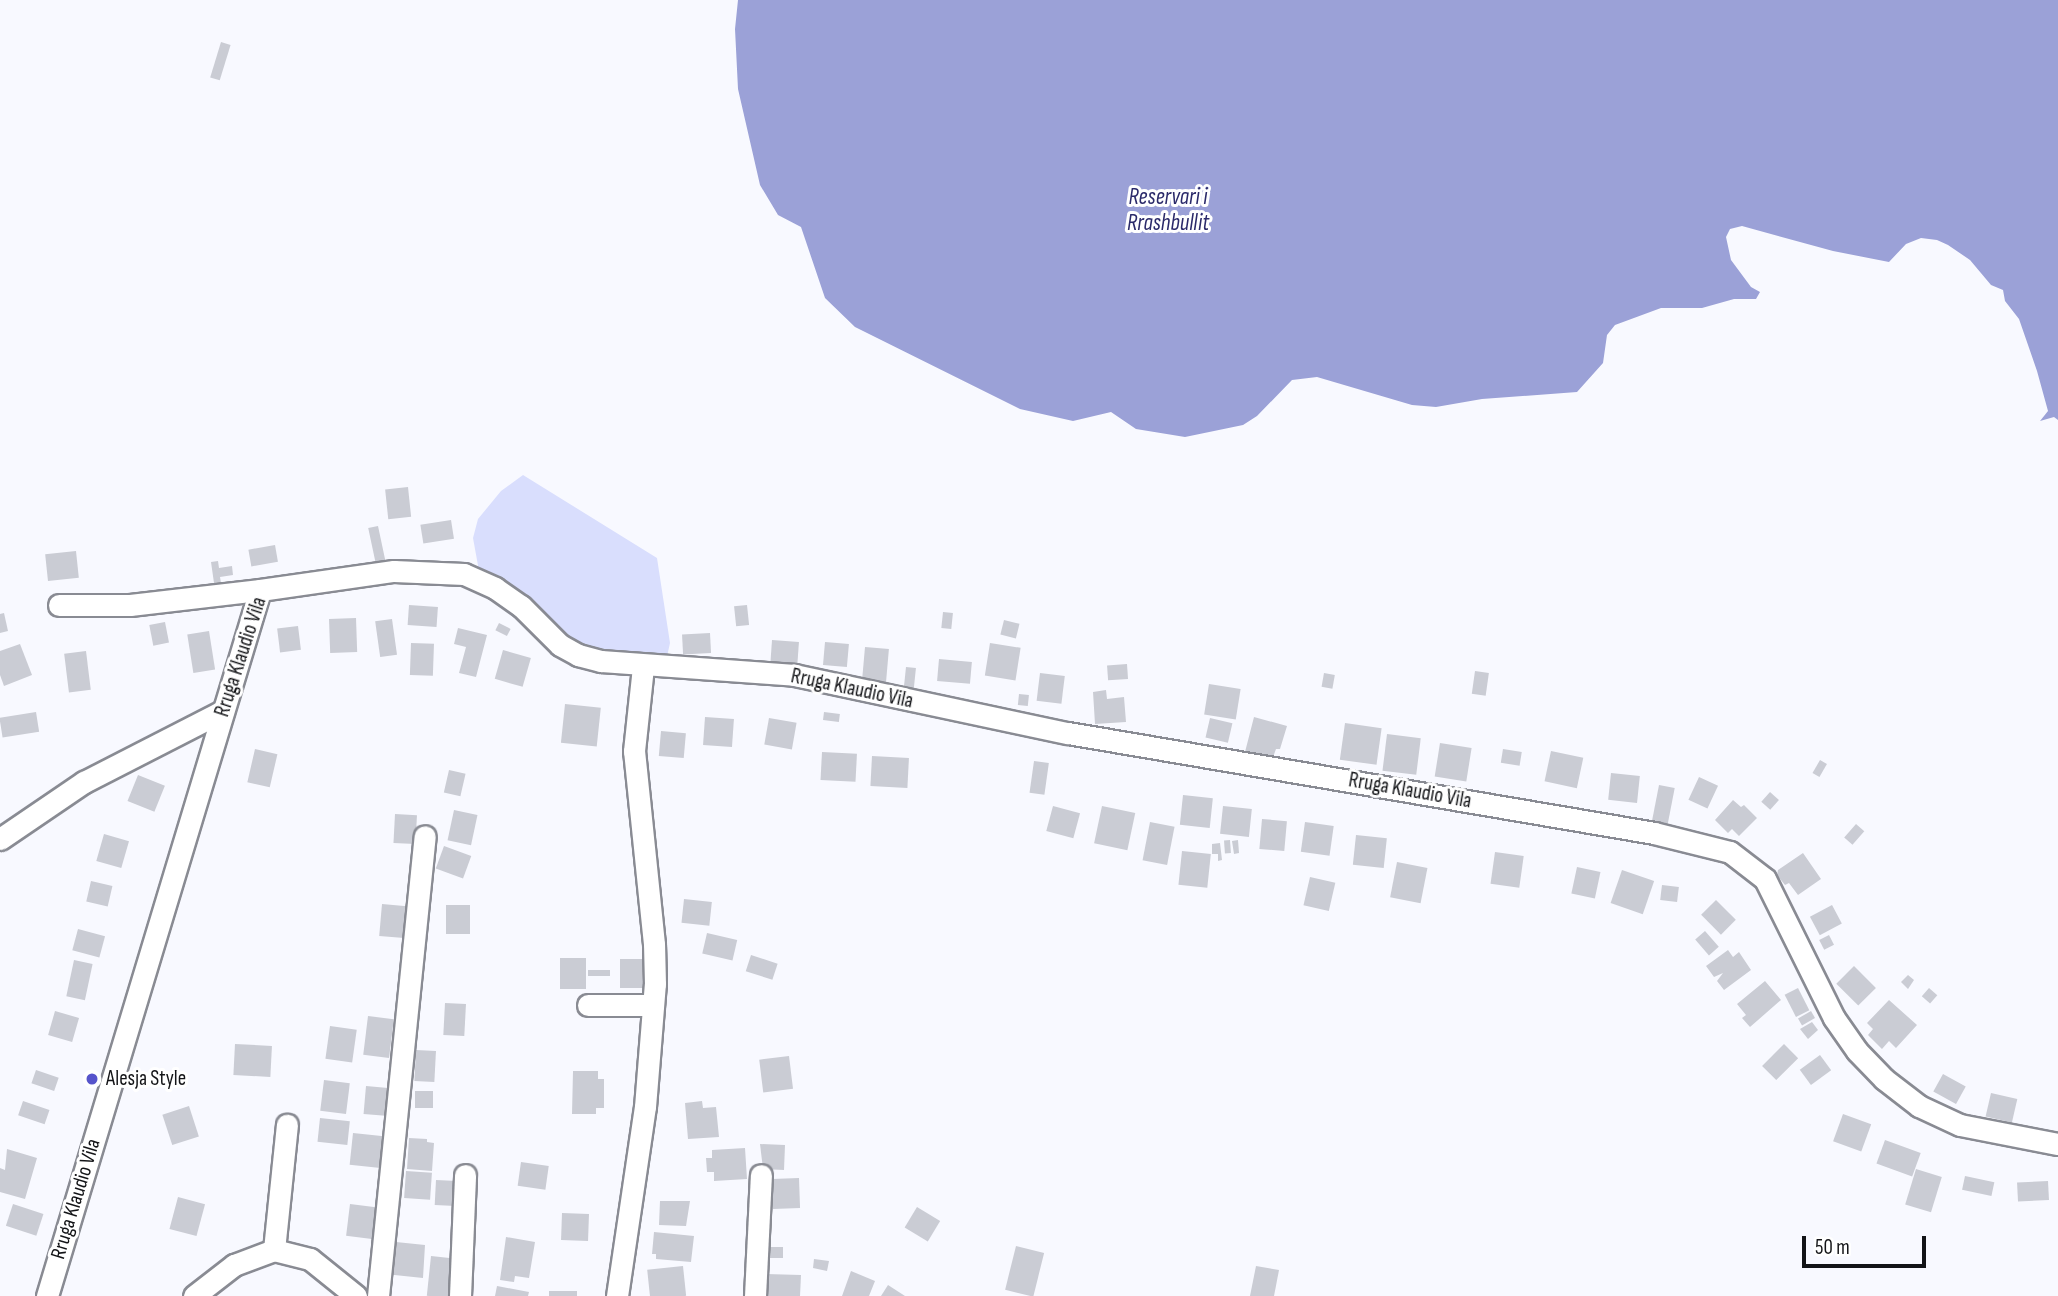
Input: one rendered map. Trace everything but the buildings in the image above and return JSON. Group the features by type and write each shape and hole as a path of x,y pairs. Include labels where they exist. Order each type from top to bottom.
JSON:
{"street":[{"name":"Rruga Klaudio Vila","path":"47,1296 260,590 394,570 464,575 495,588 521,606 560,645 578,655 643,667 751,670 794,675 1068,733 1654,833 1730,852 1765,879 1834,1018 1857,1051 1884,1079 1919,1106 1960,1125 2058,1144"},
{"path":"59,605 130,605 260,590"},
{"path":"617,1296 645,1107 653,1006 654,944 634,751 643,667"},
{"path":"0,839 85,782 223,711"},
{"path":"378,1296 425,836"},
{"path":"588,1005 653,1006"},
{"path":"274,1250 287,1125"},
{"path":"460,1296 465,1175"},
{"path":"755,1296 761,1175"},
{"path":"194,1296 234,1265 274,1250 310,1259 356,1296"}],"shaded area":[{"path":"523,475 657,558 670,643 666,661 572,653 532,605 506,582 479,571 473,538 478,519 501,491"}],"water":[{"name":"Reservari i Rrashbullit","path":"738,0 2058,0 2058,420 2054,417 2040,421 2048,411 2037,371 2019,319 2005,301 2003,290 1991,285 1970,260 1948,245 1921,238 1906,244 1889,262 1833,251 1742,226 1730,229 1726,237 1731,260 1751,287 1760,292 1756,299 1734,299 1702,308 1661,308 1615,325 1607,335 1603,363 1577,392 1482,399 1436,407 1412,405 1317,377 1292,380 1257,416 1243,425 1185,437 1136,429 1111,412 1073,421 1020,409 855,327 825,298 801,227 778,215 760,185 738,89 735,29"}],"place":[{"name":"Alesja Style","path":"92,1079"}]}
